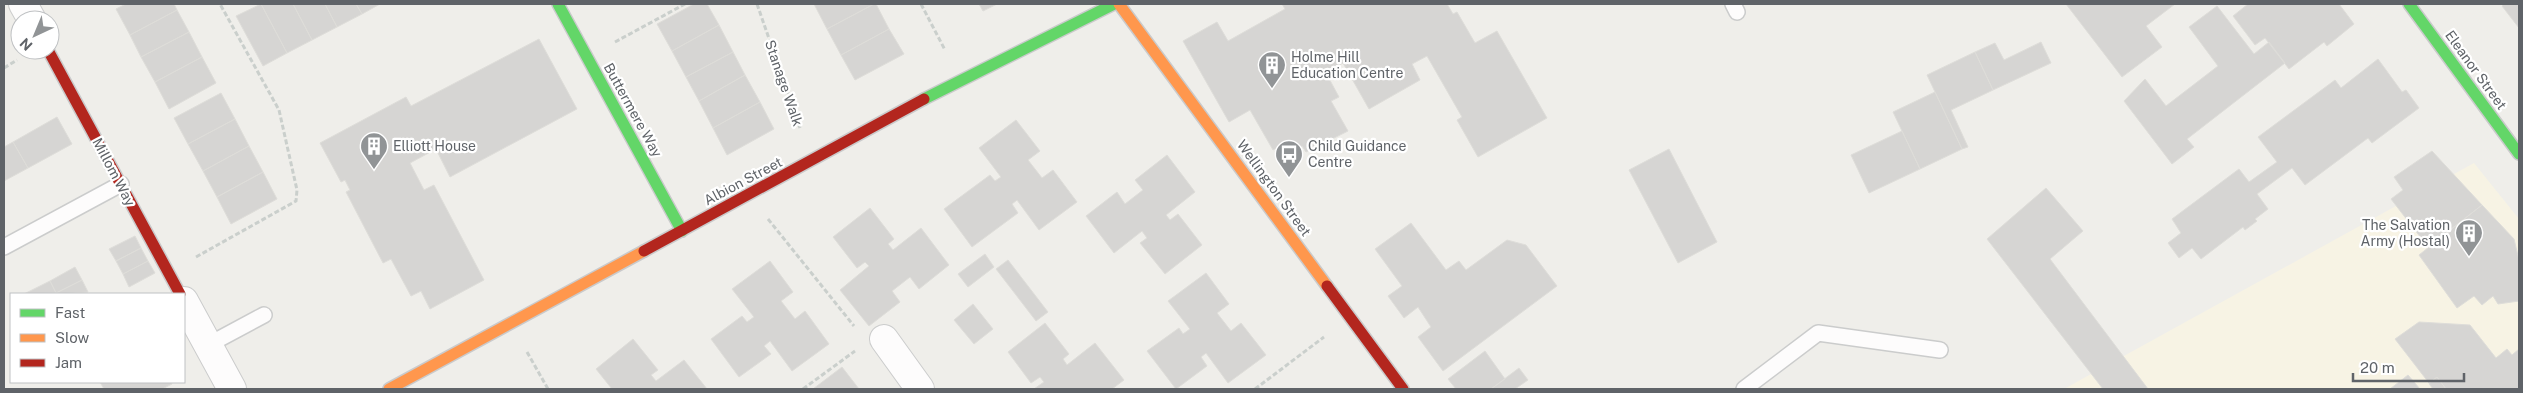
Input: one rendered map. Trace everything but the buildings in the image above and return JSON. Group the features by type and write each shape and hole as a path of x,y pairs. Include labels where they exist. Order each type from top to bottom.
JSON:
{"street":[{"name":"Buttermere Way","path":"558,4 682,231"},
{"name":"Albion Street","path":"388,389 807,164 959,80 1114,4"},
{"name":"Wellington Street","path":"1120,4 1403,389"},
{"name":"Eleanor Street","path":"2409,4 2519,154"},
{"name":"Millom Way","path":"53,60 179,293"},
{"path":"185,303 232,389"},
{"path":"876,341 920,389"}],"lane":[{"path":"4,247 121,184"},
{"path":"208,345 264,315"},
{"path":"1744,389 1818,332 1940,350"}],"path":[{"path":"168,272 296,202 296,190 279,110 220,4"},
{"path":"587,57 685,4"},
{"name":"Stanage Walk","path":"757,4 800,125 807,164"},
{"path":"921,4 959,80"},
{"path":"752,193 774,229 876,341 803,389"},
{"path":"1255,389 1351,318"},
{"path":"512,323 548,389"}],"shaded area":[{"path":"2474,163 2519,219 2519,389 2064,389"}],"traffic: fast":[{"path":"558,4 682,231"},
{"path":"924,99 1114,4"},
{"path":"2409,4 2519,154"}],"traffic: slow":[{"path":"1119,4 1327,286"},
{"path":"389,389 644,251"}],"traffic: jam":[{"path":"53,60 179,293"},
{"path":"644,251 924,99"},
{"path":"1327,286 1403,389"}],"place":[{"name":"Holme Hill Education Centre","path":"1272,89"},
{"name":"Elliott House","path":"374,170"},
{"name":"Child Guidance Centre","path":"1289,178"},
{"name":"The Salvation Army (Hostal)","path":"2469,257"}]}
